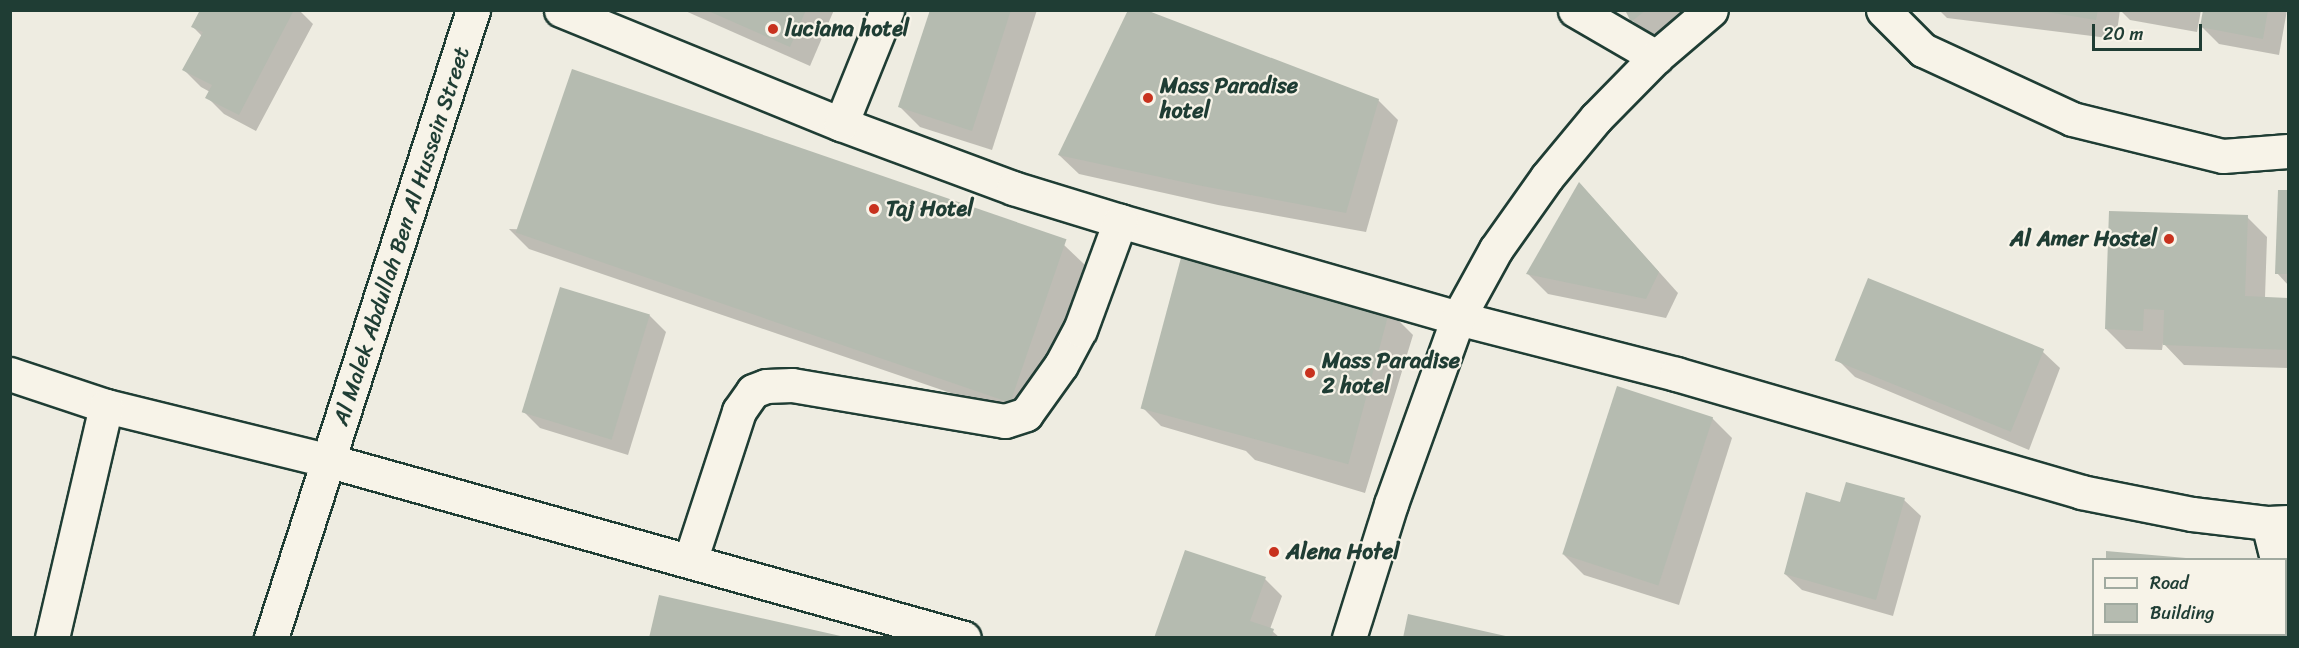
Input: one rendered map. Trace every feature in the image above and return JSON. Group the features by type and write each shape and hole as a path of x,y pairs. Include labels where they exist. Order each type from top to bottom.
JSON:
{"street":[{"path":"561,10 841,124 1013,188 1120,221 1458,318 1676,374 2081,492 2192,514 2278,522 2277,558"},
{"path":"841,124 887,10"},
{"path":"1575,10 1656,57"},
{"path":"1350,638 1391,504 1458,318 1496,249 1547,177 1596,118 1656,57 1711,10"},
{"path":"1883,10 1923,50 2072,119 2223,156 2289,151"},
{"name":"Al Malek Abdullah Ben Al Hussein Street","path":"272,638 330,461 469,12"},
{"path":"690,561 739,411 753,391 766,386 792,385 1005,421 1026,414 1061,365 1080,330 1120,221"},
{"path":"10,374 106,406 330,461 964,638"},
{"path":"52,638 106,406"}],"building":[{"path":"200,10 294,10 239,115 205,98 212,85 182,70 203,32 191,27"},
{"name":"luciana hotel","path":"706,10 806,10 790,47"},
{"path":"930,10 1011,10 972,131 898,107"},
{"path":"1128,10 1146,10 1379,99 1346,213 1197,185 1058,155"},
{"path":"1625,10 1646,10 1631,22"},
{"path":"2035,10 2098,10 2096,20"},
{"path":"2203,10 2268,10 2263,39 2200,27"},
{"path":"572,69 1067,239 1010,403 516,233"},
{"path":"1579,182 1659,272 1646,299 1526,274"},
{"path":"2278,190 2288,190 2288,274 2275,274"},
{"path":"2109,211 2248,215 2245,296 2288,298 2288,350 2163,345 2164,310 2144,309 2143,331 2105,329"},
{"path":"1182,254 1390,310 1348,464 1141,409"},
{"path":"1868,278 2044,349 2011,432 1835,361"},
{"path":"560,287 650,314 612,440 522,412"},
{"path":"1617,386 1713,417 1658,586 1562,554"},
{"path":"1846,482 1905,498 1876,600 1784,574 1806,492 1840,502"},
{"path":"1185,550 1266,577 1250,621 1274,629 1271,638 1154,638"},
{"path":"2106,551 2186,558 2106,558"},
{"path":"659,595 845,637 845,638 649,638"},
{"path":"1408,614 1510,637 1510,638 1403,638"},
{"path":"2100,636 2231,636 2231,638 2100,638"}],"place":[{"name":"luciana hotel","path":"773,29"},
{"name":"Mass Paradise hotel","path":"1148,98"},
{"name":"Taj Hotel","path":"874,209"},
{"name":"Al Amer Hostel","path":"2169,239"},
{"name":"Mass Paradise 2 hotel","path":"1310,373"},
{"name":"Alena Hotel","path":"1274,552"}]}
